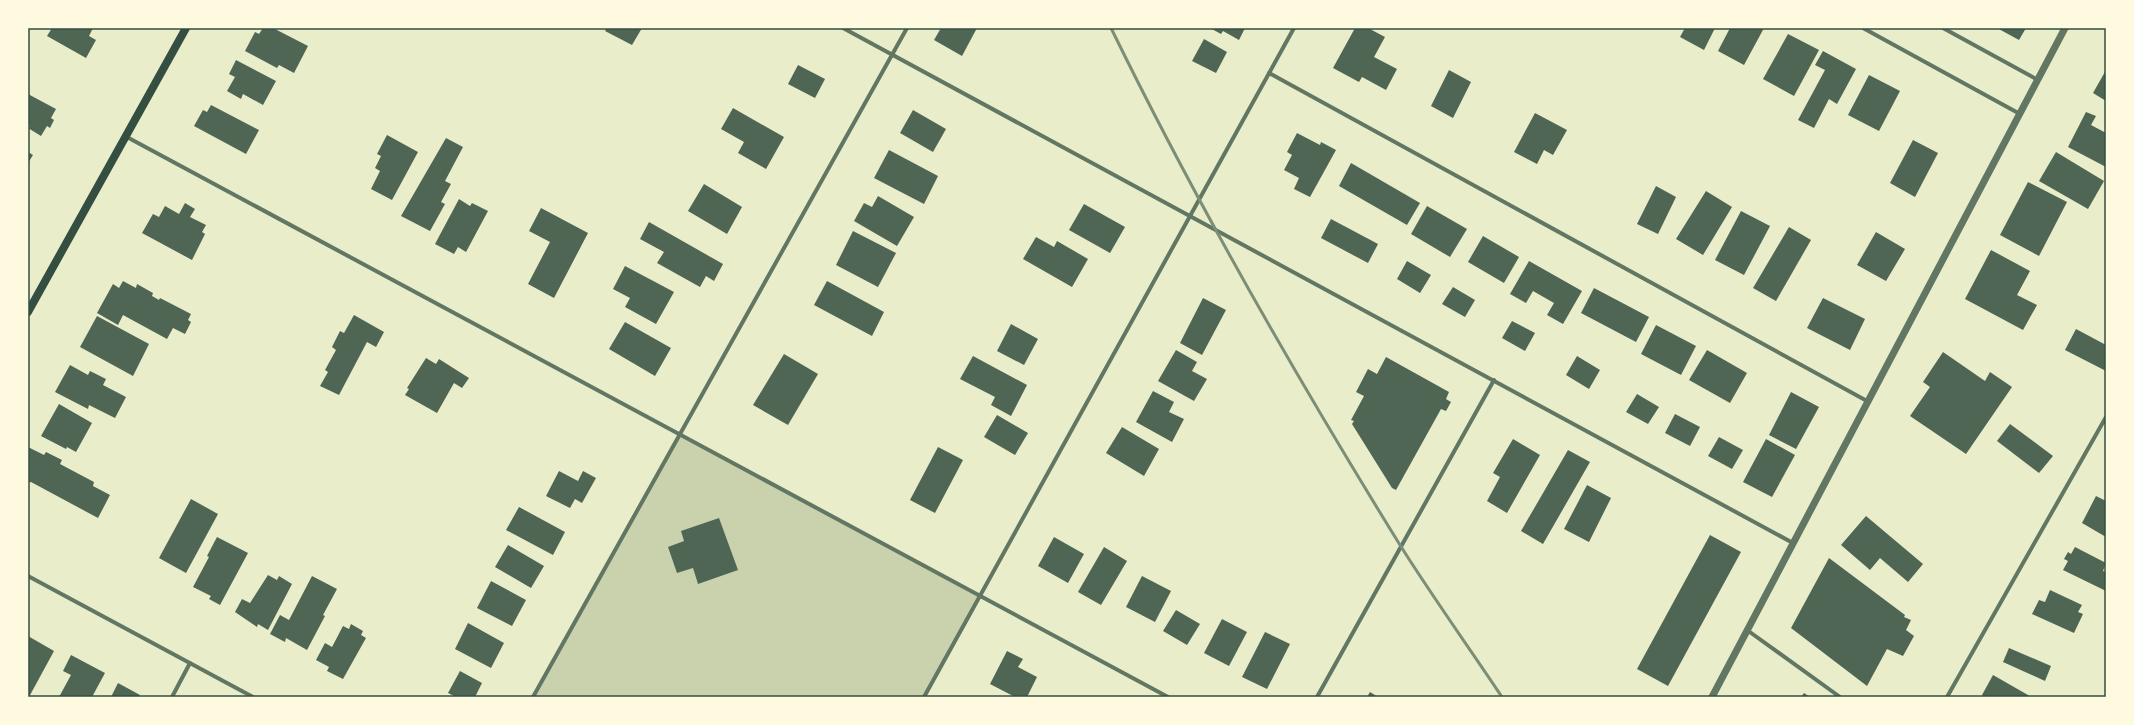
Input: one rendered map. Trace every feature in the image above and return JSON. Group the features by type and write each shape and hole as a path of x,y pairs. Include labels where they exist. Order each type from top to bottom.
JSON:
{"main road":[{"path":"28,312 186,28"}],"street":[{"path":"843,28 1793,543"},
{"path":"533,697 907,28"},
{"path":"924,697 1294,28"},
{"path":"1863,28 2020,114"},
{"path":"1943,28 2038,80"},
{"path":"1712,697 2065,28"},
{"path":"1269,73 1867,401"},
{"path":"125,136 1168,697"},
{"path":"1317,697 1494,380"},
{"path":"1947,697 2106,417"},
{"path":"28,576 253,697"},
{"path":"1747,630 1840,697"},
{"path":"172,697 190,663"}],"green space":[{"path":"680,435 980,597 924,697 533,697"}],"building":[{"path":"52,28 93,28 89,36 96,40 86,58 47,36"},
{"path":"263,28 273,28 308,46 294,73 279,65 277,68 245,51 255,32 259,34"},
{"path":"607,28 642,28 632,45 605,31"},
{"path":"941,28 977,28 962,56 934,40"},
{"path":"1210,28 1245,28 1239,40 1223,31 1221,34"},
{"path":"1355,28 1368,28 1385,37 1374,57 1397,69 1386,90 1362,77 1359,82 1333,68"},
{"path":"1685,28 1715,28 1704,50 1680,37"},
{"path":"1730,28 1764,28 1744,65 1718,51"},
{"path":"1997,28 2026,28 2019,40"},
{"path":"1788,34 1819,50 1794,96 1763,79"},
{"path":"1204,39 1227,52 1216,73 1192,61"},
{"path":"1823,51 1856,69 1837,104 1829,99 1814,128 1798,120 1825,70 1815,65"},
{"path":"236,60 276,81 263,105 243,94 241,99 227,91 235,77 229,74"},
{"path":"798,65 825,79 815,98 788,84"},
{"path":"1449,70 1471,82 1453,118 1431,106"},
{"path":"2106,70 2106,101 2093,93"},
{"path":"1869,75 1900,91 1879,131 1848,115"},
{"path":"28,94 56,109 51,118 54,120 50,128 47,126 41,136 28,128 30,126 28,124"},
{"path":"211,105 259,130 246,154 194,126 203,110 207,112"},
{"path":"733,108 784,137 766,169 738,153 744,142 721,129"},
{"path":"913,110 946,129 933,152 900,133"},
{"path":"2086,112 2096,116 2091,125 2106,133 2106,167 2068,147"},
{"path":"1535,113 1567,130 1553,155 1544,150 1537,164 1514,152"},
{"path":"1297,133 1320,145 1321,142 1336,150 1310,197 1294,189 1299,178 1284,170 1292,155 1287,152"},
{"path":"387,135 418,152 392,200 371,189 380,171 375,168 381,156 377,154"},
{"path":"446,138 463,147 445,181 451,184 441,202 445,204 430,231 401,216"},
{"path":"1913,140 1938,153 1915,197 1890,183"},
{"path":"889,150 938,176 924,204 874,178"},
{"path":"28,152 33,155 28,163"},
{"path":"2056,152 2104,181 2088,209 2039,181"},
{"path":"1351,163 1420,203 1407,225 1339,186"},
{"path":"2028,182 2067,202 2039,256 2000,235"},
{"path":"704,184 742,207 727,234 688,211"},
{"path":"1656,186 1676,197 1658,234 1637,224"},
{"path":"1706,191 1732,207 1703,255 1676,239"},
{"path":"878,196 914,217 897,246 854,221 864,203 872,207"},
{"path":"459,199 470,206 472,203 488,211 466,252 458,247 454,254 435,244"},
{"path":"185,203 195,209 190,217 206,225 202,232 205,234 192,260 142,233 153,214 159,217 165,206 179,214"},
{"path":"1084,204 1125,227 1110,253 1069,230"},
{"path":"1427,206 1467,229 1450,257 1411,234"},
{"path":"541,208 588,233 554,298 528,284 550,242 529,231"},
{"path":"1741,211 1770,226 1744,275 1715,260"},
{"path":"1331,219 1378,244 1368,263 1321,238"},
{"path":"649,222 723,264 714,281 706,276 700,287 657,263 664,252 640,239"},
{"path":"1789,227 1811,240 1776,301 1753,288"},
{"path":"853,231 896,253 878,287 836,265"},
{"path":"1876,232 1905,249 1886,281 1857,265"},
{"path":"1483,236 1519,257 1504,283 1468,262"},
{"path":"1036,237 1054,247 1057,241 1088,259 1072,287 1023,259"},
{"path":"1991,250 2030,271 2017,295 2037,305 2023,330 1965,299"},
{"path":"1407,261 1431,275 1420,293 1397,279"},
{"path":"1529,261 1582,291 1563,324 1547,315 1554,303 1533,291 1526,303 1510,294"},
{"path":"625,266 674,292 656,324 625,307 630,298 613,289"},
{"path":"123,281 136,288 137,284 153,293 152,296 159,300 160,298 191,314 188,320 191,322 185,334 173,328 167,339 123,315 118,325 97,313 113,284 119,288"},
{"path":"827,281 884,312 872,336 814,305"},
{"path":"1453,287 1475,300 1465,317 1442,304"},
{"path":"1594,288 1649,317 1636,342 1581,313"},
{"path":"1203,298 1226,310 1202,355 1180,343"},
{"path":"1823,298 1865,319 1850,350 1807,328"},
{"path":"354,315 384,332 376,347 367,342 339,395 320,386 328,372 325,370 336,350 332,347 340,331 344,333"},
{"path":"97,316 149,344 133,376 80,347"},
{"path":"1512,321 1535,333 1525,351 1502,338"},
{"path":"625,322 671,348 655,376 609,349"},
{"path":"1011,324 1038,339 1024,365 997,351"},
{"path":"1656,325 1696,346 1681,375 1641,354"},
{"path":"2076,329 2106,345 2106,371 2065,350"},
{"path":"1176,350 1197,362 1192,371 1207,379 1194,401 1158,381"},
{"path":"1707,350 1747,373 1730,403 1689,380"},
{"path":"1943,352 1985,381 1990,372 2012,387 1966,454 1910,416 1930,387 1923,382"},
{"path":"784,354 818,374 788,425 753,405"},
{"path":"973,356 1027,385 1011,416 991,405 995,397 960,379"},
{"path":"1577,356 1600,370 1589,389 1566,375"},
{"path":"1386,357 1449,392 1446,399 1451,402 1446,411 1441,409 1396,490 1392,488 1352,424 1354,421 1351,420 1364,396 1356,392 1368,369 1377,374"},
{"path":"426,358 436,364 439,359 469,378 462,388 454,383 437,413 405,395 409,389 407,388"},
{"path":"70,365 88,375 90,371 106,379 103,385 126,397 115,418 89,405 88,409 55,392"},
{"path":"1153,391 1174,402 1169,412 1184,419 1172,442 1136,422"},
{"path":"1791,392 1819,407 1796,449 1769,435"},
{"path":"1637,394 1659,407 1648,424 1626,412"},
{"path":"59,404 92,423 76,452 67,447 66,449 41,436"},
{"path":"1675,414 1700,427 1690,446 1665,433"},
{"path":"997,415 1028,433 1015,455 984,437"},
{"path":"2010,424 2053,456 2039,473 1997,441"},
{"path":"1122,427 1159,449 1144,476 1106,453"},
{"path":"1719,437 1743,450 1732,469 1708,456"},
{"path":"1513,439 1540,455 1507,513 1487,501 1500,477 1493,473"},
{"path":"1766,439 1795,455 1772,497 1743,482"},
{"path":"28,447 44,455 46,452 62,460 60,464 94,482 93,486 110,495 98,518 31,482 28,483"},
{"path":"938,447 963,460 935,513 910,500"},
{"path":"1568,450 1590,462 1543,544 1521,531"},
{"path":"559,471 578,481 583,471 596,478 582,503 575,499 570,508 546,496"},
{"path":"1587,485 1611,498 1589,542 1564,529"},
{"path":"2096,496 2106,501 2106,537 2082,523"},
{"path":"191,499 218,514 186,573 159,558"},
{"path":"519,507 565,532 553,555 506,530"},
{"path":"1866,516 1923,564 1908,582 1880,558 1870,570 1841,545"},
{"path":"719,518 738,570 698,584 693,568 677,573 668,547 684,541 681,531"},
{"path":"1710,535 1741,552 1668,686 1637,669"},
{"path":"217,537 248,553 220,605 209,599 211,596 193,587 209,557 207,556"},
{"path":"1054,537 1084,554 1068,583 1038,566"},
{"path":"508,545 544,566 531,588 495,567"},
{"path":"1104,547 1127,561 1101,605 1078,592"},
{"path":"2075,547 2106,563 2103,571 2106,572 2106,591 2063,570 2068,561 2064,559 2068,552 2071,554"},
{"path":"1829,558 1905,615 1904,617 1911,620 1906,630 1914,636 1903,656 1887,649 1867,686 1791,628"},
{"path":"268,575 277,580 279,576 292,584 268,630 258,624 257,627 235,612 242,599 250,603"},
{"path":"312,576 337,589 307,650 286,638 285,642 270,634 280,615 289,620"},
{"path":"1142,576 1171,591 1155,622 1126,607"},
{"path":"491,581 526,600 512,626 477,608"},
{"path":"2050,590 2082,605 2078,612 2083,614 2074,633 2032,614 2039,600 2045,602"},
{"path":"1176,610 1200,624 1187,645 1163,631"},
{"path":"1222,619 1247,632 1229,666 1204,653"},
{"path":"468,623 504,643 491,668 455,649"},
{"path":"351,624 363,631 361,635 366,638 343,679 327,671 329,667 316,660 325,643 332,647 343,626 349,629"},
{"path":"1265,632 1290,644 1267,689 1242,677"},
{"path":"28,636 54,651 29,697 28,697"},
{"path":"2009,648 2051,666 2045,681 2003,662"},
{"path":"1007,651 1023,659 1018,667 1037,677 1027,697 1015,697 990,684"},
{"path":"71,655 105,673 92,697 59,697 71,675 63,671"},
{"path":"460,671 482,683 475,697 456,697 448,693"},
{"path":"1993,675 2030,697 1984,697 1982,695"},
{"path":"118,683 140,695 138,697 111,697"},
{"path":"1370,692 1378,697 1367,697"},
{"path":"1804,693 1810,697 1801,697"}],"railway":[{"path":"1111,28 1213,226 1286,355 1400,545 1502,697"}]}
